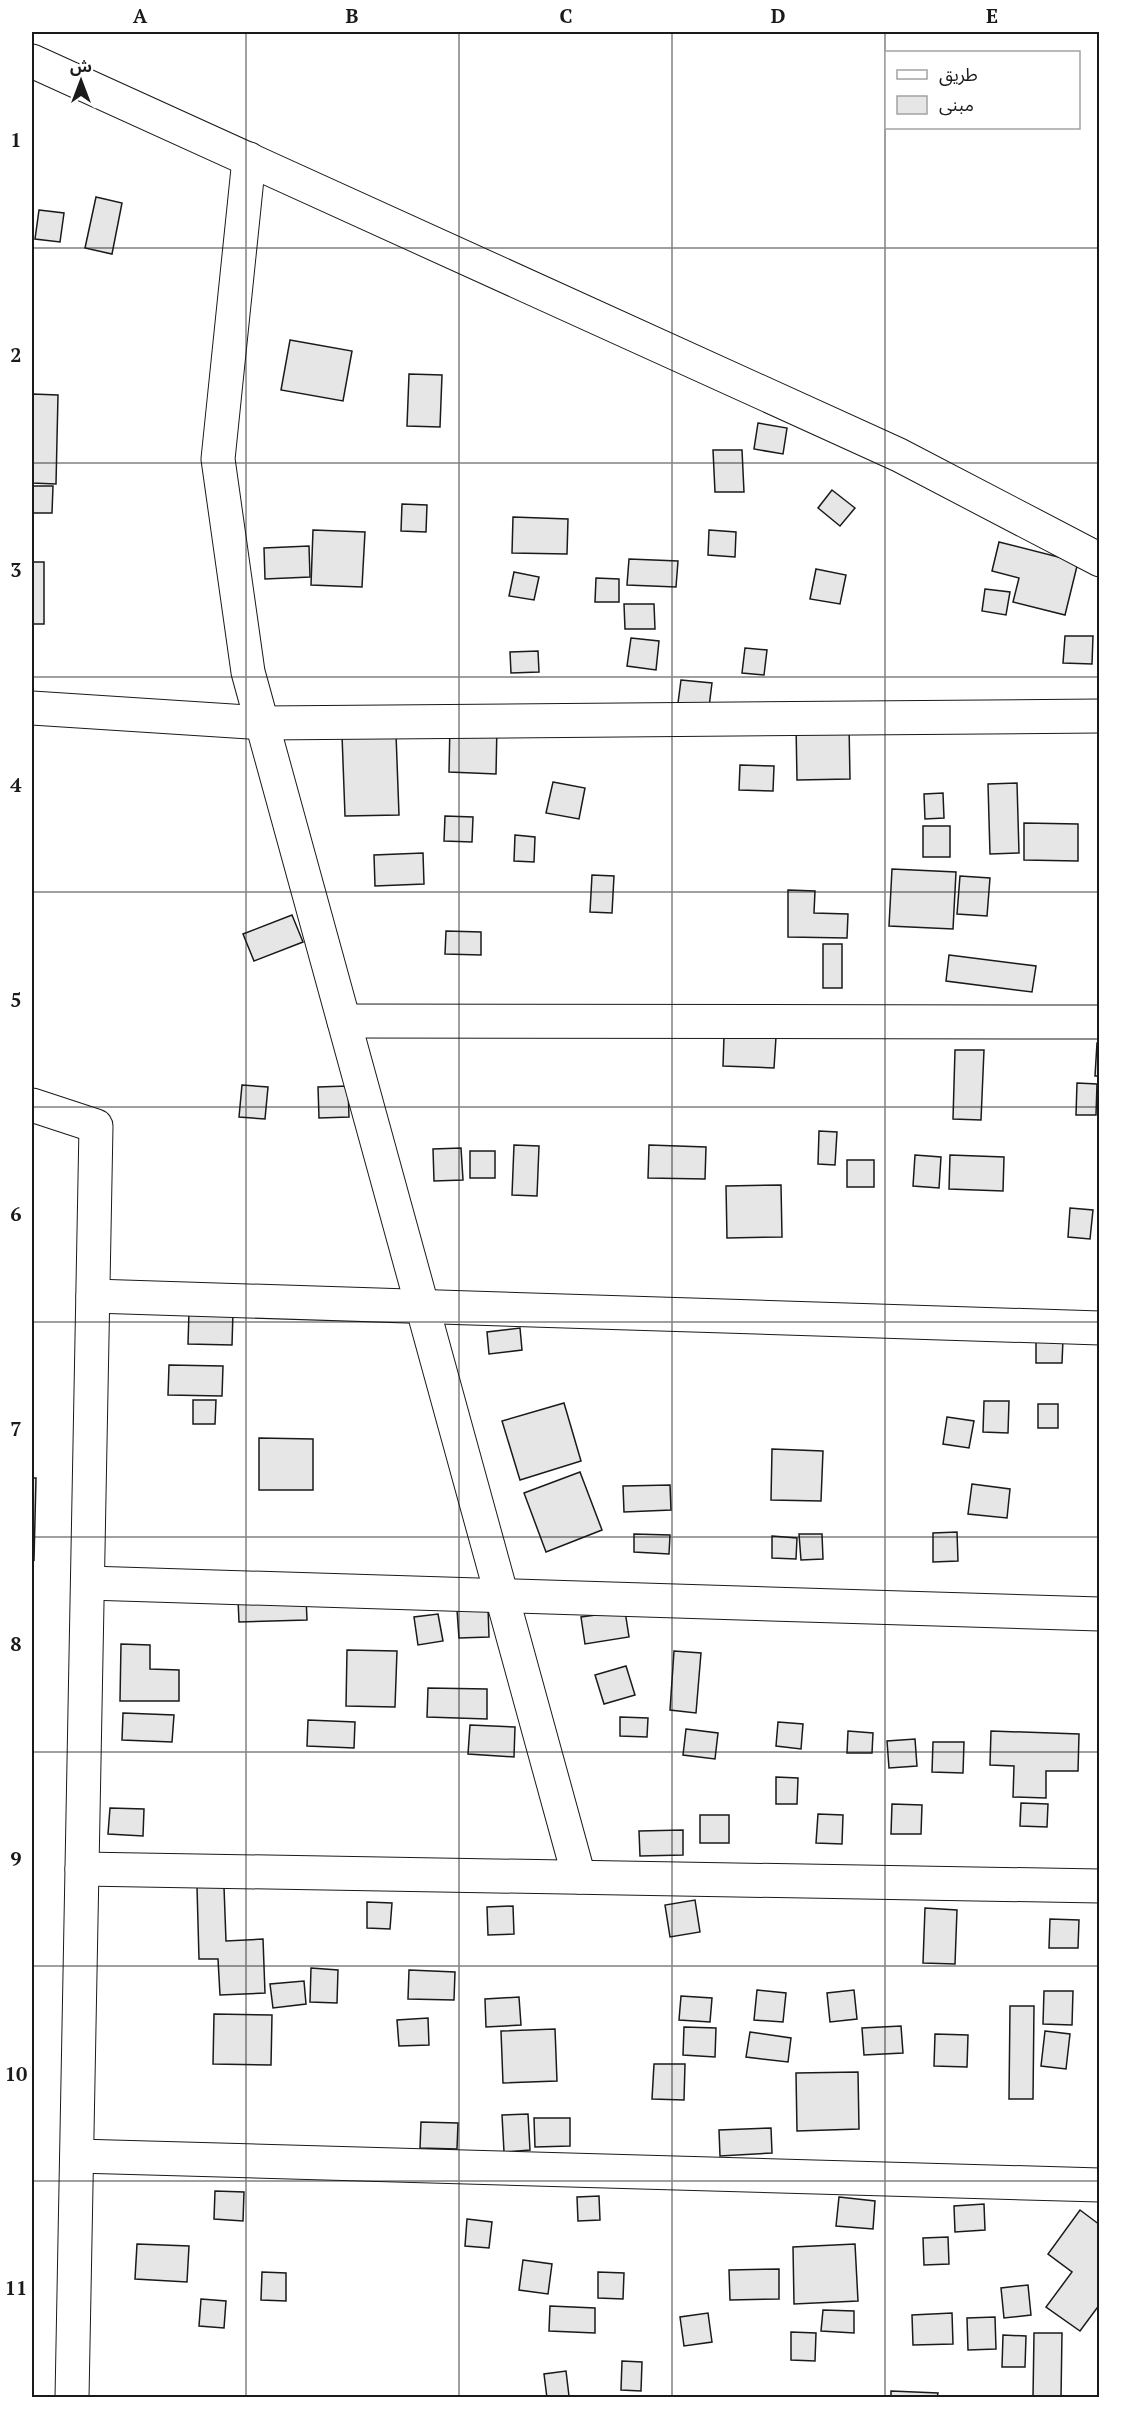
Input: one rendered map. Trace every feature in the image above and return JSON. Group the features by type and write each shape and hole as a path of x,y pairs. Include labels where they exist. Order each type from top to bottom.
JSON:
{"street":[{"path":"32,61 899,455 1100,560"},
{"path":"249,159 218,459 248,672 579,1877"},
{"path":"32,708 263,723 1100,716"},
{"path":"344,1021 1100,1022"},
{"path":"32,1105 96,1126 72,2397"},
{"path":"93,1296 1100,1328"},
{"path":"88,1583 1100,1614"},
{"path":"82,1869 1100,1886"},
{"path":"77,2156 1100,2185"}],"building":[{"path":"96,197 122,203 112,254 85,248"},
{"path":"39,210 64,213 60,242 35,239"},
{"path":"290,340 352,351 343,401 281,390"},
{"path":"409,374 442,375 440,427 407,426"},
{"path":"32,394 58,395 56,484 32,483"},
{"path":"758,423 787,428 783,454 754,449"},
{"path":"713,450 742,450 744,492 715,492"},
{"path":"32,486 53,486 52,513 32,513"},
{"path":"832,490 855,508 840,526 818,508"},
{"path":"402,504 427,505 426,532 401,531"},
{"path":"513,517 568,519 567,554 512,553"},
{"path":"313,530 365,532 362,587 311,585"},
{"path":"709,530 736,532 735,557 708,555"},
{"path":"999,542 1078,562 1065,615 1013,602 1019,578 992,571"},
{"path":"309,546 310,577 265,579 264,548"},
{"path":"629,559 678,561 676,587 627,585"},
{"path":"32,562 44,562 44,624 32,624"},
{"path":"816,569 846,575 840,604 810,599"},
{"path":"514,572 539,577 534,600 509,596"},
{"path":"596,578 619,579 619,602 595,602"},
{"path":"985,589 1010,592 1006,615 982,611"},
{"path":"624,604 654,604 655,629 625,629"},
{"path":"1065,636 1093,636 1092,664 1063,663"},
{"path":"631,638 659,641 656,670 627,666"},
{"path":"745,648 767,650 764,675 742,673"},
{"path":"538,651 539,672 511,673 510,652"},
{"path":"681,680 712,683 709,707 678,703"},
{"path":"849,723 850,779 797,780 796,724"},
{"path":"450,724 497,725 496,774 449,772"},
{"path":"396,734 399,815 345,816 342,735"},
{"path":"740,765 774,766 773,791 739,790"},
{"path":"553,782 585,788 579,819 546,813"},
{"path":"1017,783 1019,853 990,854 988,784"},
{"path":"943,793 944,818 925,819 924,794"},
{"path":"445,816 473,817 472,842 444,841"},
{"path":"1024,823 1078,824 1078,861 1024,860"},
{"path":"923,826 950,826 950,857 923,857"},
{"path":"515,835 535,837 534,862 514,861"},
{"path":"423,853 424,884 375,886 374,855"},
{"path":"892,869 956,872 953,929 889,926"},
{"path":"592,875 614,876 612,913 590,912"},
{"path":"960,876 990,878 987,916 957,914"},
{"path":"788,890 815,891 814,913 848,914 847,938 788,937"},
{"path":"292,915 303,942 254,961 243,934"},
{"path":"446,931 481,932 481,955 445,954"},
{"path":"823,944 842,944 842,988 823,988"},
{"path":"949,955 1036,966 1032,992 946,981"},
{"path":"724,1036 776,1037 774,1068 723,1066"},
{"path":"1097,1043 1100,1043 1100,1076 1095,1076"},
{"path":"955,1050 984,1050 981,1120 953,1119"},
{"path":"1077,1083 1097,1084 1096,1115 1076,1115"},
{"path":"242,1085 268,1087 265,1119 239,1117"},
{"path":"348,1086 349,1117 319,1118 318,1087"},
{"path":"819,1131 837,1132 835,1165 818,1164"},
{"path":"514,1145 539,1146 537,1196 512,1195"},
{"path":"649,1145 706,1147 705,1179 648,1178"},
{"path":"461,1148 463,1180 434,1181 433,1149"},
{"path":"470,1151 495,1151 495,1178 470,1178"},
{"path":"915,1155 941,1157 939,1188 913,1186"},
{"path":"950,1155 1004,1157 1003,1191 949,1189"},
{"path":"847,1160 874,1160 874,1187 847,1187"},
{"path":"781,1185 782,1237 727,1238 726,1186"},
{"path":"1070,1208 1093,1210 1090,1239 1068,1237"},
{"path":"189,1311 233,1312 232,1345 188,1344"},
{"path":"520,1328 522,1350 489,1354 487,1332"},
{"path":"1036,1339 1063,1339 1062,1363 1036,1363"},
{"path":"169,1365 223,1366 222,1396 168,1395"},
{"path":"193,1400 216,1400 215,1424 193,1424"},
{"path":"984,1401 1009,1401 1008,1433 983,1432"},
{"path":"564,1403 581,1461 520,1480 502,1421"},
{"path":"1038,1404 1058,1404 1058,1428 1038,1428"},
{"path":"947,1417 974,1421 969,1448 943,1444"},
{"path":"259,1438 313,1439 313,1490 259,1490"},
{"path":"772,1449 823,1451 821,1501 771,1500"},
{"path":"580,1472 602,1530 546,1552 524,1493"},
{"path":"32,1478 36,1478 34,1560 32,1559"},
{"path":"972,1484 1010,1489 1007,1518 968,1514"},
{"path":"670,1485 671,1510 624,1512 623,1486"},
{"path":"957,1532 958,1561 933,1562 933,1533"},
{"path":"634,1534 670,1535 669,1554 634,1552"},
{"path":"799,1534 822,1534 823,1559 801,1560"},
{"path":"772,1536 797,1538 796,1559 772,1558"},
{"path":"306,1597 307,1620 239,1622 238,1599"},
{"path":"488,1608 489,1637 459,1638 457,1610"},
{"path":"625,1611 629,1637 585,1644 581,1617"},
{"path":"438,1614 443,1641 418,1645 414,1617"},
{"path":"121,1644 150,1645 150,1669 179,1670 179,1701 120,1701"},
{"path":"347,1650 397,1651 395,1707 346,1706"},
{"path":"674,1651 701,1653 696,1713 670,1710"},
{"path":"626,1666 635,1695 604,1704 595,1675"},
{"path":"428,1688 487,1689 487,1719 427,1717"},
{"path":"123,1713 174,1715 172,1742 122,1740"},
{"path":"620,1717 648,1718 647,1737 620,1736"},
{"path":"308,1720 355,1722 354,1748 307,1746"},
{"path":"778,1722 803,1724 801,1749 776,1746"},
{"path":"470,1725 515,1727 514,1757 468,1754"},
{"path":"686,1729 718,1733 715,1759 683,1755"},
{"path":"848,1731 873,1733 872,1753 847,1753"},
{"path":"991,1731 1079,1734 1078,1771 1046,1771 1046,1798 1013,1797 1014,1766 990,1765"},
{"path":"915,1739 917,1766 889,1768 887,1741"},
{"path":"933,1742 964,1742 963,1773 932,1772"},
{"path":"776,1777 798,1778 797,1804 776,1804"},
{"path":"1021,1803 1048,1804 1047,1827 1020,1826"},
{"path":"892,1804 922,1805 921,1834 891,1834"},
{"path":"110,1808 144,1809 143,1836 108,1834"},
{"path":"818,1814 843,1815 842,1844 816,1843"},
{"path":"700,1815 729,1815 729,1843 700,1843"},
{"path":"683,1830 683,1855 640,1856 639,1831"},
{"path":"197,1887 224,1887 226,1941 263,1939 265,1993 220,1995 218,1959 199,1959"},
{"path":"695,1900 700,1932 670,1937 665,1905"},
{"path":"367,1902 392,1903 390,1929 367,1928"},
{"path":"513,1906 514,1934 488,1935 487,1907"},
{"path":"925,1908 957,1910 955,1964 923,1963"},
{"path":"1050,1919 1079,1920 1078,1948 1049,1948"},
{"path":"311,1968 338,1970 337,2003 310,2002"},
{"path":"409,1970 455,1972 454,2000 408,1999"},
{"path":"304,1981 306,2004 273,2008 270,1984"},
{"path":"757,1990 786,1993 783,2022 754,2020"},
{"path":"854,1990 857,2019 830,2022 827,1993"},
{"path":"1044,1991 1073,1991 1072,2025 1043,2024"},
{"path":"681,1996 712,1998 710,2022 679,2020"},
{"path":"519,1997 521,2025 486,2027 485,1999"},
{"path":"1010,2006 1034,2006 1033,2099 1009,2099"},
{"path":"214,2014 272,2015 271,2065 213,2064"},
{"path":"428,2018 429,2045 399,2046 397,2020"},
{"path":"901,2026 903,2053 864,2055 862,2028"},
{"path":"684,2027 716,2028 715,2057 683,2055"},
{"path":"555,2029 557,2081 503,2083 501,2031"},
{"path":"1045,2031 1070,2034 1066,2069 1041,2066"},
{"path":"750,2032 791,2038 788,2062 746,2057"},
{"path":"935,2034 968,2035 967,2067 934,2066"},
{"path":"654,2064 685,2064 684,2100 652,2099"},
{"path":"858,2072 859,2129 797,2131 796,2073"},
{"path":"528,2114 530,2150 504,2152 502,2115"},
{"path":"534,2118 570,2118 570,2146 535,2147"},
{"path":"421,2122 458,2123 457,2149 420,2148"},
{"path":"771,2128 772,2153 720,2156 719,2130"},
{"path":"215,2191 244,2192 243,2221 214,2219"},
{"path":"599,2196 600,2220 578,2221 577,2197"},
{"path":"839,2197 875,2201 873,2229 836,2226"},
{"path":"984,2204 985,2230 955,2232 954,2206"},
{"path":"1080,2210 1100,2225 1100,2304 1080,2331 1046,2307 1072,2272 1048,2254"},
{"path":"467,2219 492,2222 489,2248 465,2246"},
{"path":"948,2237 949,2264 924,2265 923,2238"},
{"path":"137,2244 189,2246 187,2282 135,2279"},
{"path":"855,2244 858,2301 794,2304 793,2247"},
{"path":"523,2260 552,2264 548,2294 519,2290"},
{"path":"779,2269 779,2299 730,2300 729,2270"},
{"path":"262,2272 286,2273 286,2301 261,2300"},
{"path":"598,2272 624,2273 623,2299 598,2298"},
{"path":"1028,2285 1031,2315 1004,2318 1001,2288"},
{"path":"201,2299 226,2301 224,2328 199,2326"},
{"path":"550,2306 595,2308 595,2333 549,2331"},
{"path":"823,2310 854,2311 854,2333 821,2331"},
{"path":"708,2313 712,2342 684,2346 680,2317"},
{"path":"952,2313 953,2344 913,2345 912,2315"},
{"path":"995,2317 996,2349 968,2350 967,2318"},
{"path":"791,2332 816,2333 815,2361 791,2360"},
{"path":"1034,2333 1062,2333 1061,2398 1033,2398"},
{"path":"1003,2335 1026,2336 1025,2367 1002,2367"},
{"path":"622,2361 642,2362 641,2391 621,2390"},
{"path":"566,2371 569,2396 547,2398 544,2374"},
{"path":"891,2391 938,2393 937,2398 891,2398"}]}
